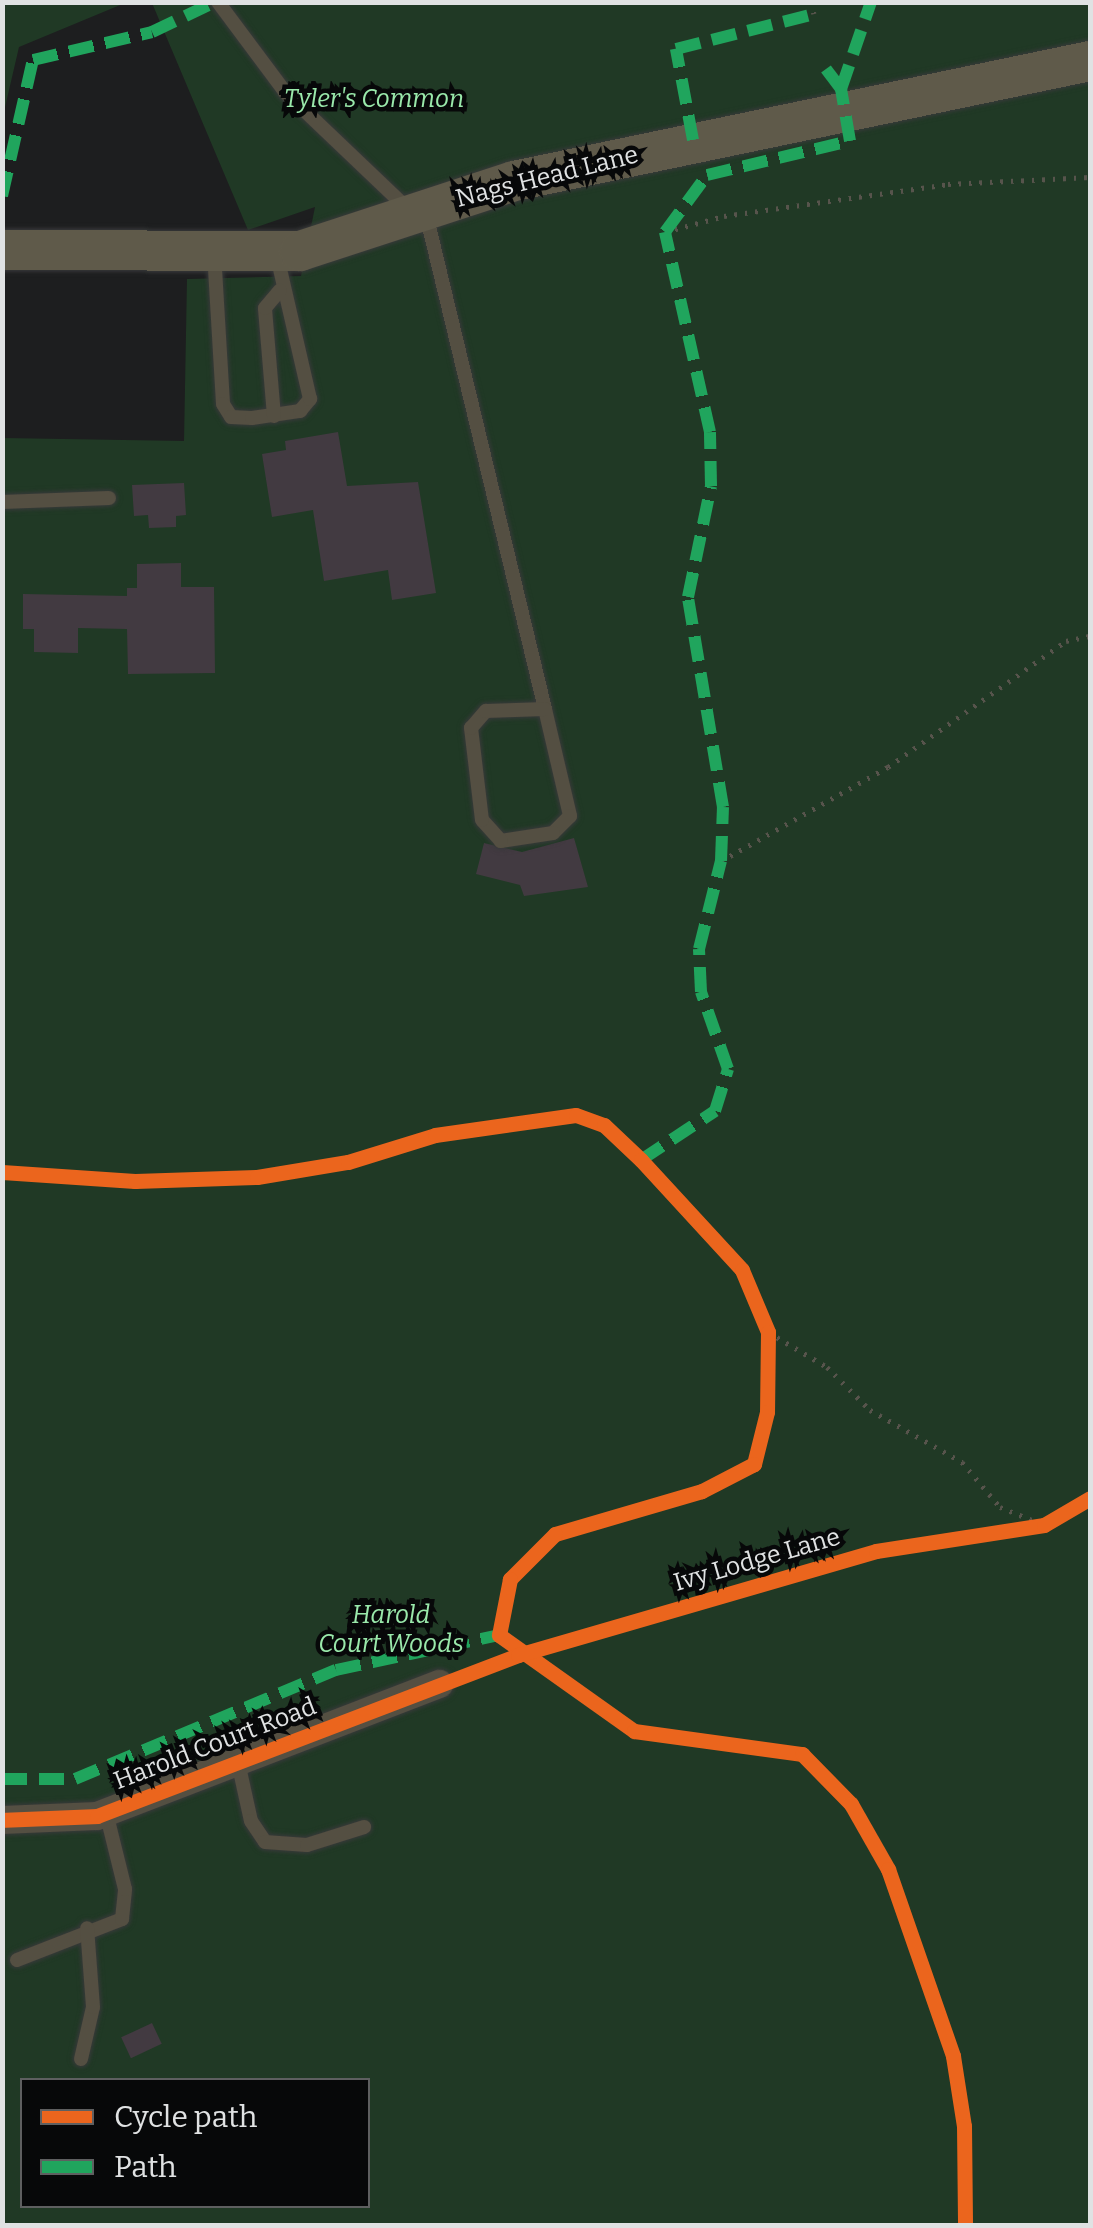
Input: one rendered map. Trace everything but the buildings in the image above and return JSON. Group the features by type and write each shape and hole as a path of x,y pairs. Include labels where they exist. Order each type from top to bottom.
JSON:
{"street":[{"name":"Nags Head Lane","path":"2,250 214,250 278,271 300,250 418,211 694,140 1090,61"},
{"name":"Harold Court Road","path":"2,1820 106,1812 438,1684"}],"lane":[{"path":"218,2 285,92 418,211 545,708 570,820 553,834 501,842 482,820 471,728 486,711 545,708"},
{"path":"214,250 223,404 236,418 300,411 310,399 295,311 278,271"},
{"path":"274,416 265,308 278,271"},
{"path":"2,502 110,498"},
{"path":"238,1762 251,1821 265,1842 307,1846 364,1827"},
{"path":"17,1960 87,1928 122,1919 125,1889 106,1812"},
{"path":"81,2059 94,2007 87,1928"}],"path":[{"path":"811,2 814,14"},
{"path":"665,232 724,216 948,184 1090,177"},
{"path":"721,861 855,788 1066,641 1090,636"},
{"path":"766,1324 768,1352"},
{"path":"766,1324 826,1368 870,1410 962,1462 1000,1507 1044,1526"},
{"path":"1007,1531 1044,1526 1060,1516"}],"green space":[{"path":"3,2 125,3 19,47 3,116"},
{"path":"152,3 1090,3 1090,2225 3,2226 3,438 184,441 187,279 301,276 315,207 248,230"}],"marked path":[{"path":"2,196 33,60 152,32 215,2"},
{"path":"641,1160 715,1111 728,1069 701,992 699,949 721,861 723,807 688,597 711,486 710,432 665,232 707,175 850,141 841,89 871,2"},
{"path":"693,140 676,49 814,14"},
{"path":"826,69 841,89"},
{"path":"2,1779 75,1779 336,1670 499,1635"}],"cycle path":[{"path":"2,1172 135,1181 257,1177 348,1162 435,1135 576,1115 604,1125 742,1270 768,1332 767,1412 754,1464 702,1491 555,1534 510,1579 499,1635 634,1731 802,1754 851,1804 888,1869 953,2056 964,2126 965,2226"},
{"name":"Ivy Lodge Lane","path":"2,1820 97,1816 518,1655 876,1551 1044,1525 1090,1498"}],"park label":[{"name":"Tyler's Common","path":"374,99"},
{"name":"Harold Court Woods","path":"391,1630"}]}
